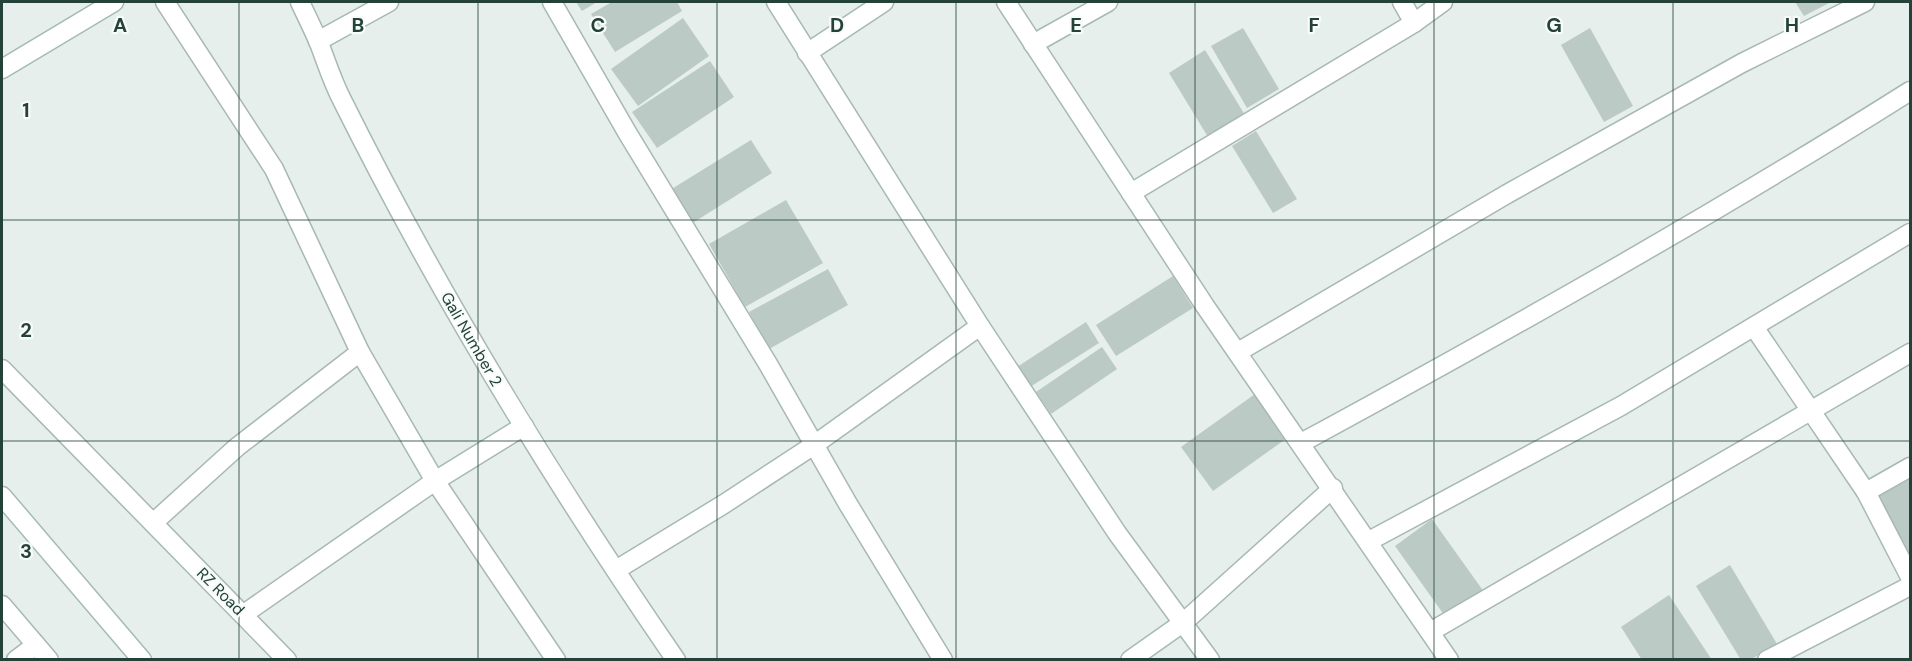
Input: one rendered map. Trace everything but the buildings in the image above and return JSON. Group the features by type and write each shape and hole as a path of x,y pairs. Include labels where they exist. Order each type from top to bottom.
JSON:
{"street":[{"path":"2,69 114,2"},
{"path":"165,2 274,169 360,352 435,481 556,660"},
{"name":"Gali Number 2","path":"300,2 339,95 408,226 499,388 676,660"},
{"path":"318,41 389,2"},
{"path":"552,2 628,134 768,364 942,660"},
{"path":"776,2 980,326 1117,533 1210,660"},
{"path":"807,53 884,2"},
{"path":"1005,2 1238,352 1449,660"},
{"path":"1033,44 1108,2"},
{"path":"1402,2 1414,23"},
{"path":"1131,193 1414,23 1443,2"},
{"path":"1238,352 1508,194 1742,63 1865,2"},
{"path":"1301,442 1453,361 1806,157 1911,91"},
{"path":"1369,541 1621,406 1911,233"},
{"path":"616,570 724,504 814,445 980,326"},
{"path":"1754,327 1866,492 1910,585 1789,655 1767,660"},
{"path":"153,523 237,447 360,352"},
{"path":"1430,632 1911,353"},
{"name":"RZ Road","path":"2,369 287,660"},
{"path":"244,614 435,481 524,426"},
{"path":"1866,492 1911,467"},
{"path":"1130,660 1184,622 1333,489"},
{"path":"2,496 142,660"},
{"path":"2,605 49,660"},
{"path":"16,660 36,645"}]}
